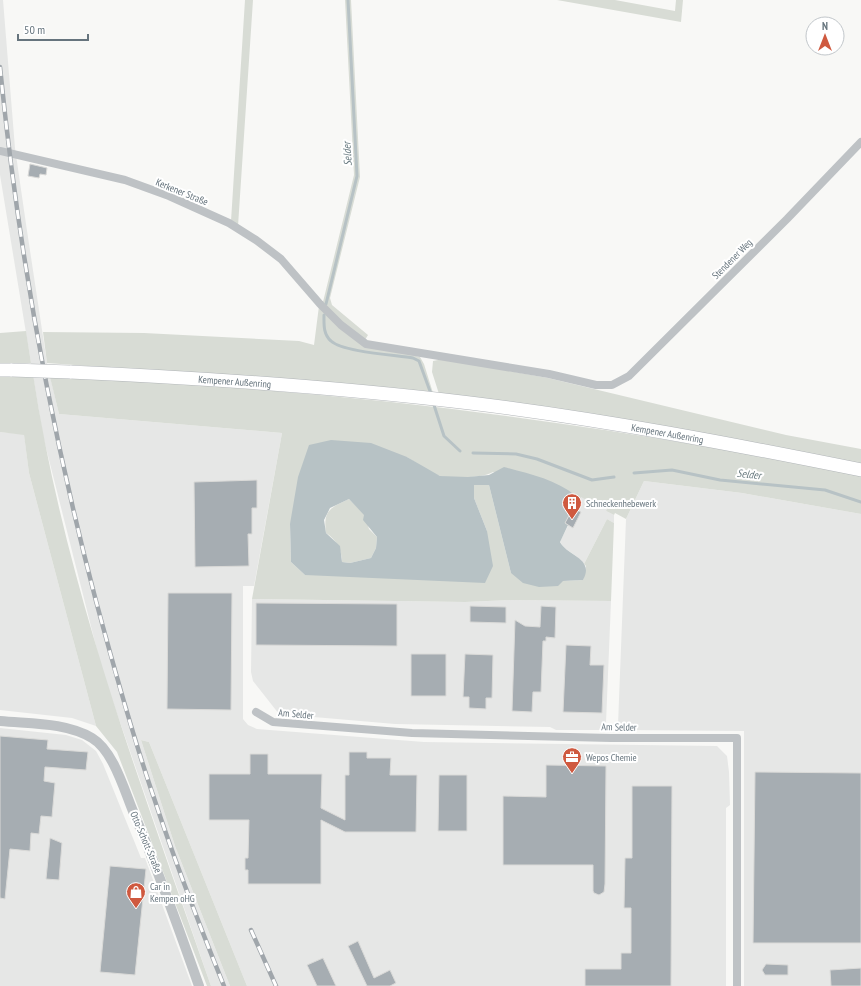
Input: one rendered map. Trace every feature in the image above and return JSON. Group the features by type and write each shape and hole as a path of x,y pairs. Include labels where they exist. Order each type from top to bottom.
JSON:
{"main road":[{"name":"Kempener Außenring","path":"6,370 219,380 399,395 472,404 613,425 861,470"}],"street":[{"name":"Stendener Weg","path":"612,385 629,376 787,219 861,142"},
{"name":"Kerkener Straße","path":"0,151 125,180 169,196 229,223 256,240 281,259 325,309 341,325 366,344 548,374 596,385 612,385"},
{"name":"Am Selder","path":"256,712 273,722 412,733 737,738 737,986"},
{"name":"Otto-Schott-Straße","path":"0,721 55,727 82,733 101,746 109,756 162,879 200,986"}],"shaded area":[{"path":"0,0 3,0 15,148 47,363 59,414 282,433 254,586 243,586 243,719 248,725 257,729 424,742 717,746 727,756 729,772 730,805 726,808 726,986 247,986 149,742 141,740 175,846 230,986 211,986 102,670 43,436 0,175"},
{"path":"245,0 253,0 238,226 231,221"},
{"path":"345,0 351,0 360,177 330,298 332,305 368,335 365,340 342,323 323,302 354,175"},
{"path":"557,0 615,0 675,11 676,0 683,0 681,22"},
{"path":"319,306 356,340 420,357 424,364 433,393 406,389 47,363 43,332 144,333 299,341 314,345"},
{"path":"26,331 31,363 0,363 0,333"},
{"path":"443,359 548,378 786,435 861,449 861,466 439,394 432,372 433,361"},
{"path":"0,374 33,374 47,453 64,530 85,607 132,760 211,986 207,986 117,752 96,726 29,473 24,435 0,432"},
{"path":"50,377 183,384 375,400 486,413 708,447 861,476 861,514 742,493 644,481 626,519 615,513 614,515 606,511 609,504 603,500 602,503 594,504 581,497 575,508 576,496 493,472 482,476 440,476 427,470 407,457 290,524 291,562 305,575 487,531 474,498 474,485 489,485 511,573 563,581 583,580 586,566 584,564 607,519 614,523 611,601 511,600 465,602 252,599 282,433 59,414"},
{"path":"0,432 24,434 29,473 96,726 72,718 0,710"},
{"path":"331,440 371,443 407,457 440,476 468,477 489,475 504,467 551,481 576,496 573,508 565,523 568,525 560,542 563,547 583,562 586,573 583,580 563,581 558,586 539,587 523,583 511,573 489,485 474,485 474,498 487,531 493,566 485,583 305,575 291,562 290,524 298,477 309,445","holes":["349,499 364,515 363,520 377,537 376,548 371,558 350,563 342,562 340,546 326,533 324,520 330,508"]},
{"path":"644,481 742,493 861,514 861,986 744,986 744,731 622,730 618,725 626,519"},
{"path":"581,496 594,504 603,500 609,504 606,511 614,515 614,523 607,519 584,564 563,547 560,541 568,526 565,523"},
{"path":"349,499 365,515 369,529 377,537 376,548 371,558 350,563 342,562 340,549 333,538 326,533 325,525 329,511"},
{"path":"252,599 465,602 511,600 611,601 606,723 602,730 556,730 550,727 395,724 279,714 253,681 251,672"},
{"path":"0,728 66,735 82,740 96,751 103,764 141,858 145,858 192,986 0,986"},
{"path":"141,740 149,742 247,986 230,986 175,846"}],"building":[{"path":"30,164 47,168 46,175 40,174 39,178 28,176"},
{"path":"257,480 257,508 252,508 252,534 248,534 249,566 195,567 194,482"},
{"name":"Schneckenhebewerk","path":"573,508 581,512 573,528 565,523"},
{"path":"168,593 232,593 231,710 167,709"},
{"path":"256,603 397,604 397,646 256,645"},
{"path":"470,606 506,607 506,623 470,622"},
{"path":"541,606 556,607 555,638 546,637 546,641 543,641 541,692 533,692 532,712 512,711 515,620 525,626 540,627"},
{"path":"566,645 591,646 590,665 604,665 602,713 563,712"},
{"path":"411,654 446,654 446,696 411,696"},
{"path":"465,654 493,655 492,698 486,698 486,709 469,708 469,697 463,697"},
{"path":"0,736 48,740 47,749 88,752 86,770 45,767 44,781 55,783 52,817 41,816 39,834 31,833 30,851 10,849 5,899 0,898"},
{"path":"349,752 367,752 367,758 391,758 390,775 417,775 416,832 345,832 321,820 321,884 248,884 248,870 245,870 245,858 248,858 249,820 209,820 209,774 250,774 250,754 268,754 268,774 322,774 321,808 345,820 345,775 349,775"},
{"path":"546,765 606,766 605,884 604,892 599,895 593,891 593,865 503,865 503,796 546,797"},
{"path":"755,772 861,773 861,943 753,943"},
{"path":"439,775 467,775 467,831 438,831"},
{"path":"632,786 672,786 671,986 585,986 585,969 621,969 621,953 631,953 631,908 624,908 625,858 632,858"},
{"path":"50,838 62,843 59,880 46,879"},
{"path":"110,866 146,869 135,975 100,972"},
{"path":"358,941 374,978 390,970 396,983 390,986 367,986 348,946"},
{"path":"323,958 336,986 317,986 307,965"},
{"path":"766,964 788,965 788,975 765,975 762,970"},
{"path":"861,968 861,986 831,986 830,970"}],"waterway":[{"name":"Selder","path":"326,304 357,176 348,0"},
{"name":"Selder","path":"324,315 324,329 328,338 337,345 357,350 413,358 419,361 431,394"},
{"name":"Selder","path":"433,402 444,436 460,451"},
{"name":"Selder","path":"473,453 516,454 537,459 592,480 614,477"},
{"name":"Selder","path":"634,473 672,470 720,480 825,490 861,502"}],"railway":[{"path":"0,67 7,135 26,269 50,403 79,535 116,676 146,774 196,916 224,986"},
{"path":"251,930 276,986"}],"place":[{"name":"Schneckenhebewerk","path":"572,520"},
{"name":"Wepos Chemie","path":"572,774"},
{"name":"Car in Kempen oHG","path":"136,909"}]}
